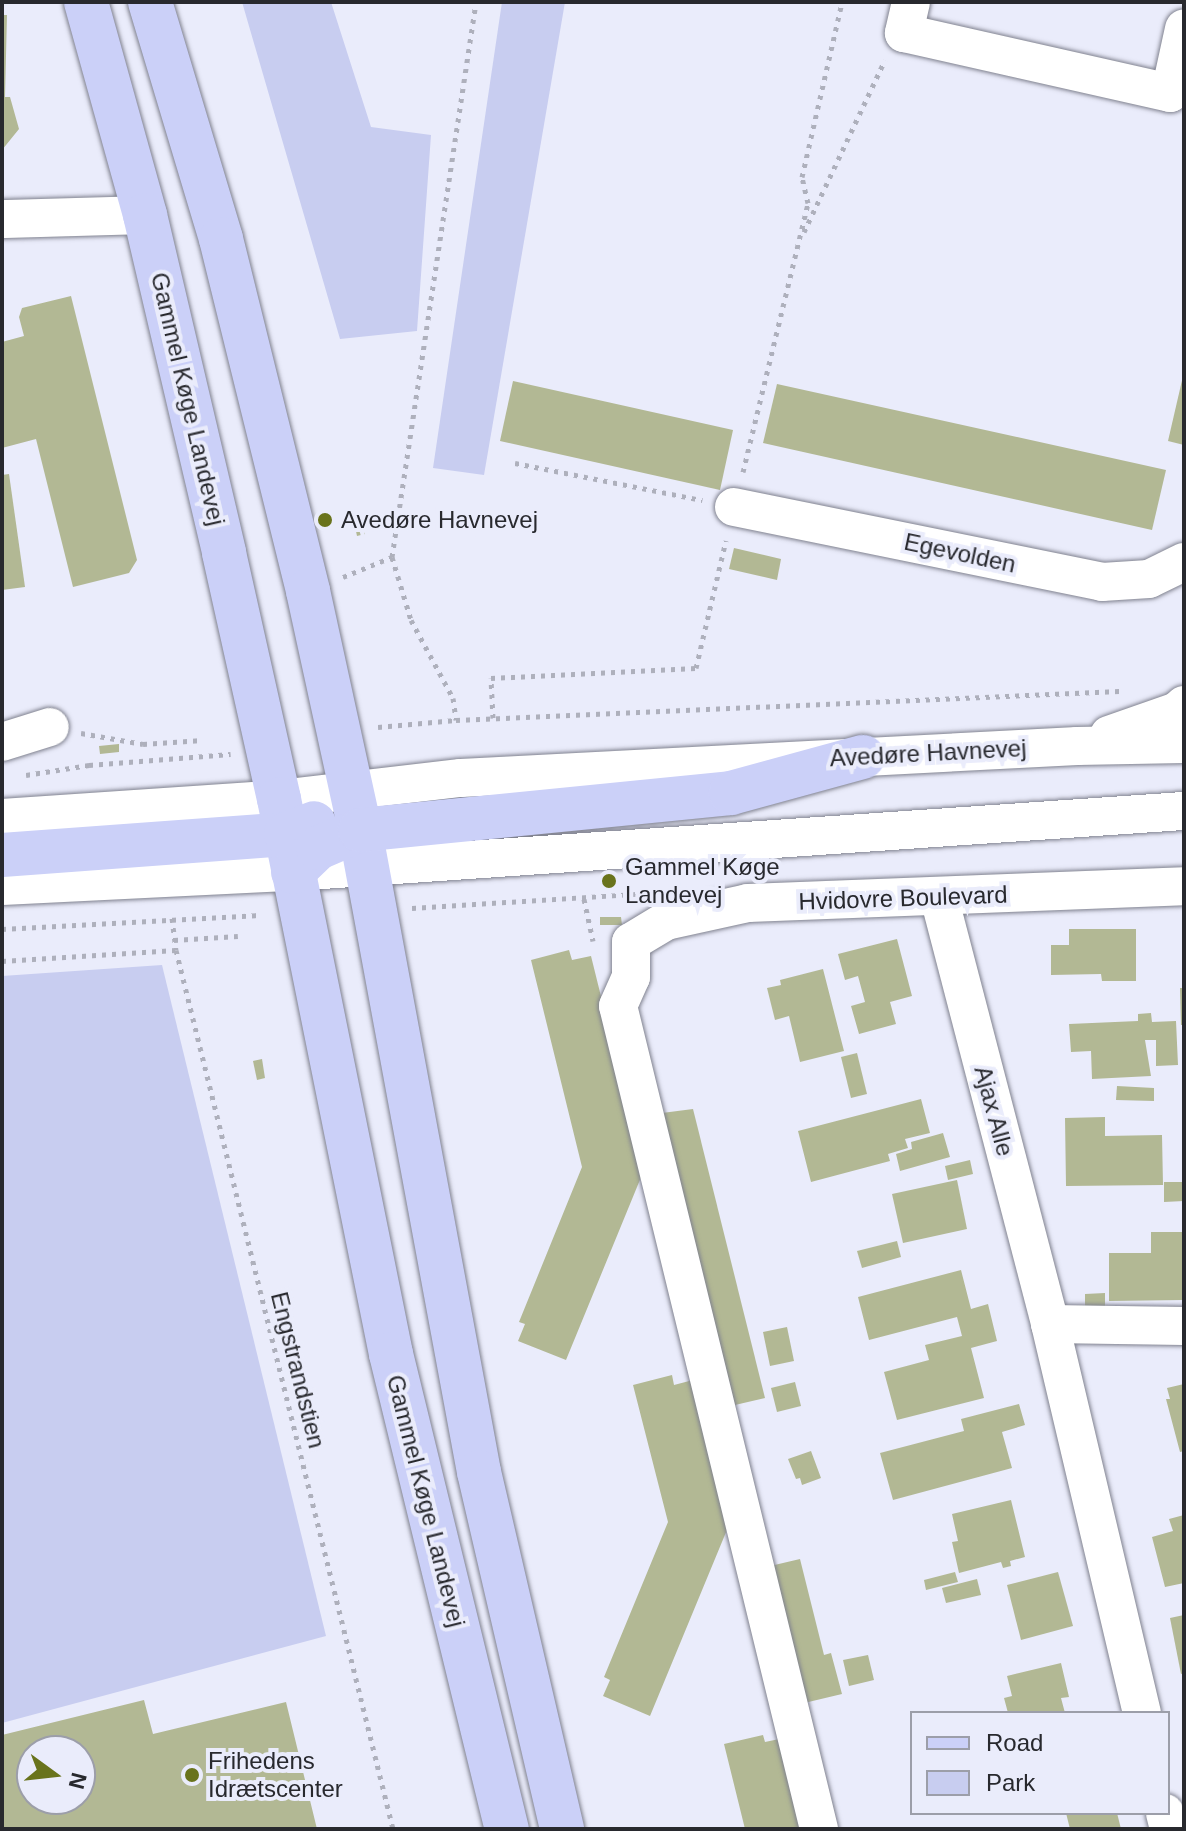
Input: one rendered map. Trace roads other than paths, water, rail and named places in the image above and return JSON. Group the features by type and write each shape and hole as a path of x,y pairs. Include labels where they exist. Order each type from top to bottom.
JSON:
{"main road":[{"name":"Gammel Køge Landevej","path":"86,2 145,215 268,749 391,1354 507,1829"},
{"path":"150,2 221,239 308,591 359,828 479,1472 562,1829"},
{"path":"2,855 286,835 318,848 359,828 731,793 863,757"}],"street":[{"path":"908,17 1170,93 1184,29"},
{"path":"2,219 145,215"},
{"name":"Egevolden","path":"734,507 1102,582 1149,579 1184,562"},
{"path":"1077,746 1177,711 1184,705"},
{"path":"2,742 50,727"},
{"name":"Avedøre Havnevej","path":"863,757 1184,744"},
{"path":"2,886 286,835 359,828 1184,811"},
{"path":"2,818 286,835"},
{"name":"Hvidovre Boulevard","path":"819,1829 618,1006 631,977 631,942 666,921 748,903 1184,886"},
{"name":"Ajax Alle","path":"939,897 1050,1324 1142,1711"},
{"path":"1050,1324 1184,1326"}],"place":[{"name":"Avedøre Havnevej","path":"325,520"},
{"name":"Gammel Køge Landevej","path":"609,881"},
{"name":"Frihedens Idrætscenter","path":"192,1775"}]}
